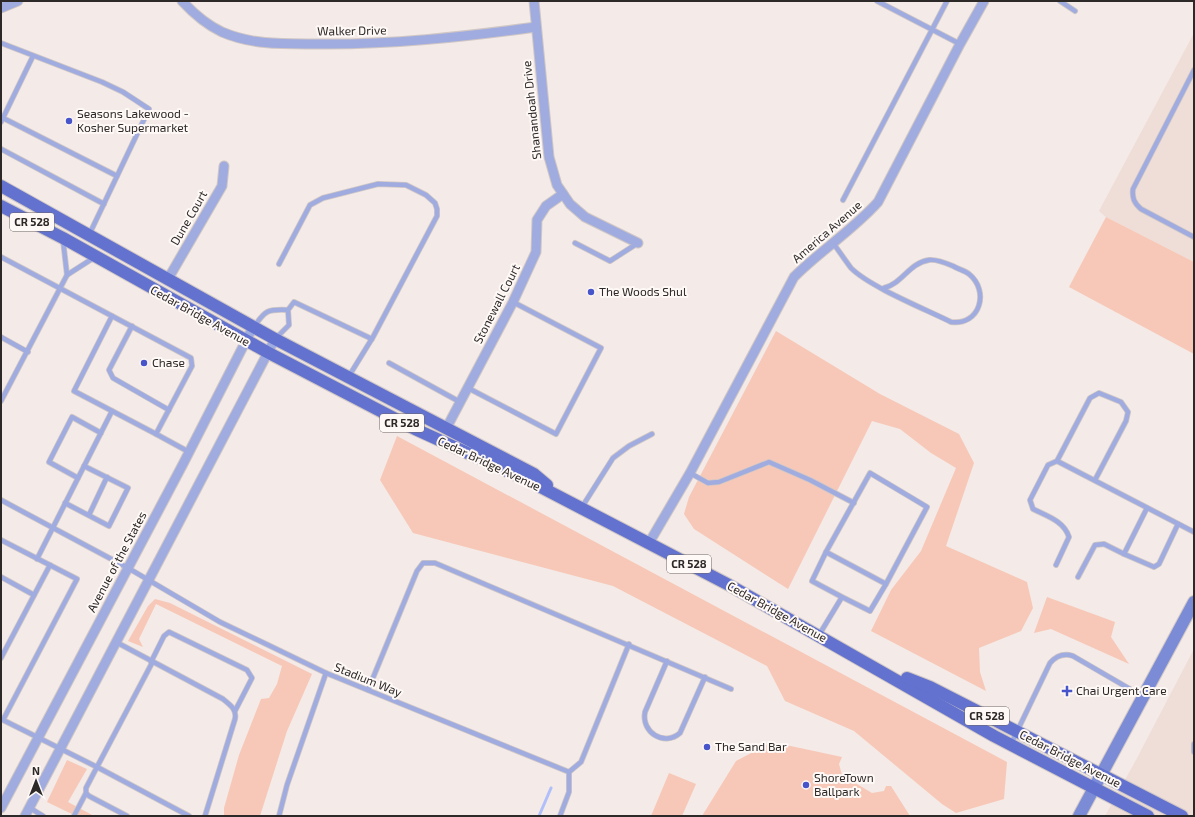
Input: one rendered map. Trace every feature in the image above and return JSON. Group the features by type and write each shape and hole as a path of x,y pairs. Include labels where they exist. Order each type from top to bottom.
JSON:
{"main road":[{"path":"1,186 275,339 447,427 534,474 562,498"},
{"name":"Cedar Bridge Avenue","path":"1,206 63,238 267,352 415,429 562,498 649,544 819,635 1010,744 1148,816"},
{"path":"1079,816 1142,696 1194,602"},
{"name":"Cedar Bridge Avenue","path":"870,664 930,687 1182,816"}],"street":[{"path":"1,8 18,1"},
{"name":"Walker Drive","path":"182,1 202,22 224,32 270,44 367,45 536,27"},
{"name":"Shanandoah Drive","path":"534,1 548,157 557,185 570,204 585,217 638,243"},
{"name":"America Avenue","path":"649,544 690,473 794,277 813,258 863,218 878,202 984,1"},
{"name":"Dune Court","path":"168,279 222,186 224,166"},
{"name":"Stonewall Court","path":"447,427 513,302 536,252 537,220 546,206 563,194"},
{"name":"Avenue of the States","path":"1,808 190,452 254,327"},
{"path":"28,812 275,339"}],"lane":[{"path":"877,1 960,44"},
{"path":"843,200 947,1"},
{"path":"1060,1 1075,11"},
{"path":"1,43 102,82 123,92 149,109 89,235"},
{"path":"33,56 2,120 117,176"},
{"path":"1194,70 1133,189 1132,196 1135,204 1141,209 1194,237"},
{"path":"1,149 104,204"},
{"path":"279,264 310,205 323,198 378,184 406,185 426,195 434,203 437,208 437,216 372,339 348,377"},
{"path":"1,401 28,352 67,274 63,238"},
{"path":"575,242 610,261 638,243"},
{"path":"833,243 851,267 863,278 951,322 961,323 969,320 978,308 981,300 978,287 970,275 945,262 930,260 916,264 894,285 884,288"},
{"path":"1,257 191,358 192,366 156,434"},
{"path":"67,274 95,257"},
{"path":"275,339 289,325 288,310 294,302 372,339"},
{"path":"468,388 556,434 601,348 513,302"},
{"path":"254,327 263,314 271,309 288,310"},
{"path":"112,316 74,391 190,452"},
{"path":"132,326 109,370 113,378 169,410"},
{"path":"1,337 28,352"},
{"path":"389,363 460,402"},
{"path":"1056,565 1069,537 1066,529 1033,509 1030,500 1048,465 1057,461 1090,398 1099,393 1104,394 1125,406 1127,416 1096,480"},
{"path":"37,559 112,411"},
{"path":"78,478 49,462 72,417 101,433"},
{"path":"581,508 613,458 629,446 652,434"},
{"path":"1057,461 1194,532"},
{"path":"690,473 708,483 719,482 769,462 810,480 854,503"},
{"path":"65,503 110,526 128,488 84,466"},
{"path":"870,473 927,507 870,611 812,581 826,552 854,503 870,473"},
{"path":"89,515 107,478"},
{"name":"Stadium Way","path":"1,500 128,568 220,622 326,673 569,772"},
{"path":"1124,554 1147,508"},
{"path":"1078,577 1095,545 1104,544 1150,566 1159,564 1178,524"},
{"path":"1,540 77,579 2,719 189,816"},
{"path":"826,552 886,584"},
{"path":"368,690 417,571 424,563 434,563 629,644 731,689"},
{"path":"1,658 50,565"},
{"path":"1,577 34,595"},
{"path":"819,635 842,597"},
{"path":"74,816 86,793 86,788 164,636 170,632 247,670 252,678 235,711 235,719 205,816"},
{"path":"116,642 222,699 235,711"},
{"path":"560,816 569,792 569,772 581,762 629,644"},
{"path":"1010,744 1050,663 1060,655 1074,656 1142,696"},
{"path":"667,661 645,712 644,719 647,729 656,735 671,738 680,733 705,677"},
{"path":"279,816 287,785 326,673"},
{"path":"1194,744 1194,752"},
{"path":"86,793 126,816"},
{"path":"28,812 43,816"}],"shaded area":[{"path":"1194,33 1194,262 1106,217 1099,211"},
{"path":"1106,217 1194,262 1194,354 1069,287"},
{"path":"776,331 880,394 959,434 974,463 946,546 1027,582 1033,608 1021,631 979,648 980,672 986,691 871,631 891,590 921,551 956,468 931,453 900,429 872,421 788,589 694,529 684,514 689,497"},
{"path":"397,436 1007,762 1004,799 956,813 942,804 854,731 785,701 767,666 613,586 413,533 380,480"},
{"path":"1047,597 1115,622 1111,637 1129,664 1051,629 1034,633"},
{"path":"155,599 170,603 312,674 287,731 260,816 224,816 224,808 239,755 261,699 269,698 277,684 282,666 156,604 139,639 143,647 128,641 148,606"},
{"path":"1194,649 1194,816 1105,816 1136,760"},
{"name":"ShoreTown Ballpark","path":"772,742 842,757 839,764 842,775 872,793 884,791 886,786 891,786 910,816 702,816 736,761"},
{"path":"67,760 87,769 68,802 94,816 76,816 47,802"},
{"path":"669,773 696,784 682,816 651,816"}],"waterway":[{"path":"539,816 551,788"}],"place":[{"name":"Seasons Lakewood - Kosher Supermarket","path":"69,121"},
{"name":"The Woods Shul","path":"591,292"},
{"name":"Chase","path":"144,363"},
{"name":"Chai Urgent Care","path":"1067,691"},
{"name":"The Sand Bar","path":"707,747"},
{"name":"ShoreTown Ballpark","path":"806,785"}]}
